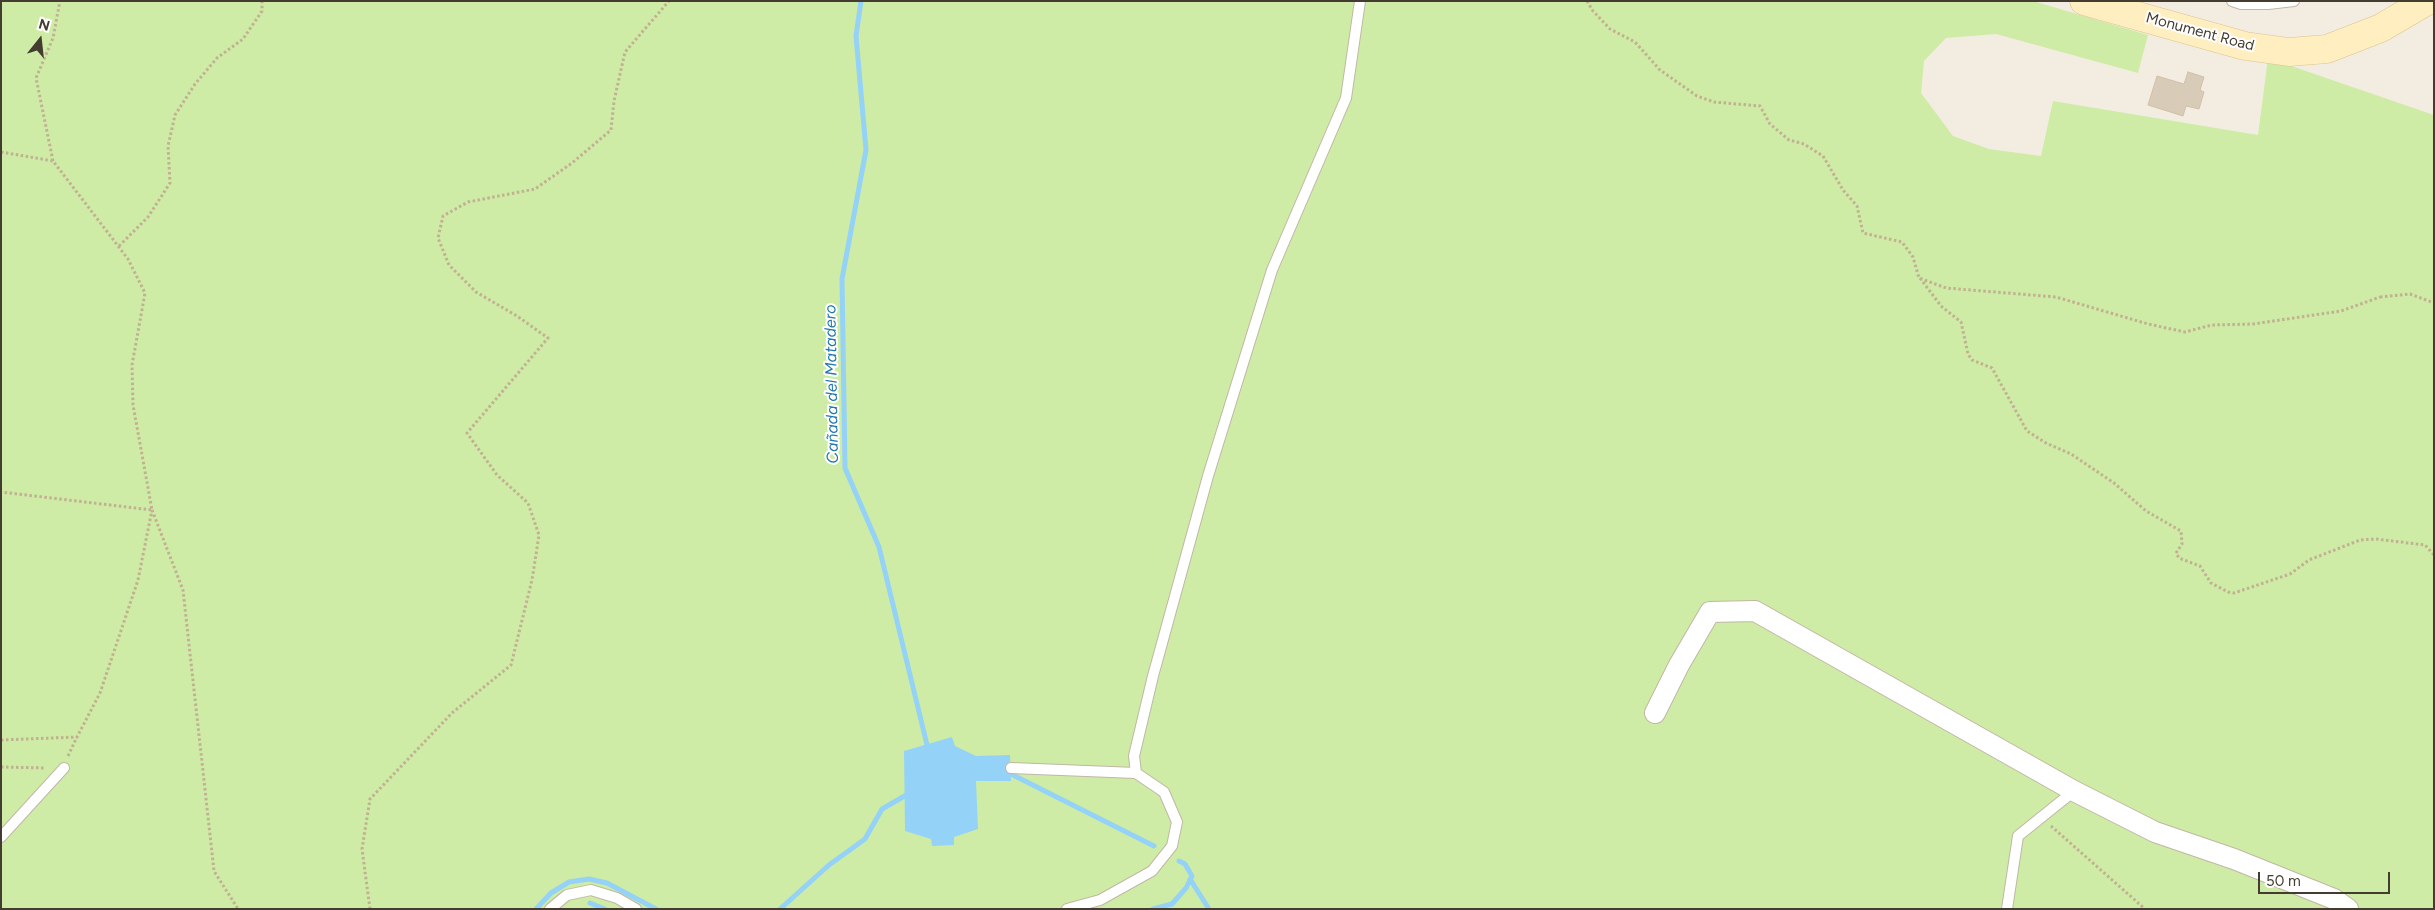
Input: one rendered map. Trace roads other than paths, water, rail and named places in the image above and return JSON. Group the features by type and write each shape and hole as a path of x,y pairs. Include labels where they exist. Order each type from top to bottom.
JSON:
{"street":[{"name":"Monument Road","path":"2084,1 2245,46 2289,52 2327,49 2381,28 2427,1"},
{"path":"1656,713 1679,665 1710,612 1756,611 2074,791 2155,832 2234,858 2334,899 2348,909"}],"lane":[{"path":"1136,773 1134,756 1153,676 1208,476 1272,270 1346,98 1360,1"},
{"path":"2232,1 2268,4 2294,1"},
{"path":"1,837 64,768"},
{"path":"1011,768 1136,773 1164,792 1177,822 1172,846 1152,871 1100,900 1067,909"},
{"path":"2007,909 2018,836 2074,791"},
{"path":"550,909 566,894 591,890 617,898 636,909"}],"water":[{"path":"952,737 955,746 976,756 1010,755 1011,781 976,781 978,829 954,837 954,845 932,846 931,839 905,831 904,751"}],"waterway":[{"name":"Cañada del Matadero","path":"861,1 856,36 866,150 842,279 845,468 879,547 928,749"},
{"path":"1007,772 1154,846"},
{"path":"780,909 829,865 865,839 882,809 908,794"},
{"path":"1153,909 1172,904 1186,888 1192,876 1185,864 1179,861"},
{"path":"536,909 551,893 569,882 589,879 607,883 656,909"},
{"path":"1190,879 1209,909"},
{"path":"590,903 605,909"}]}
